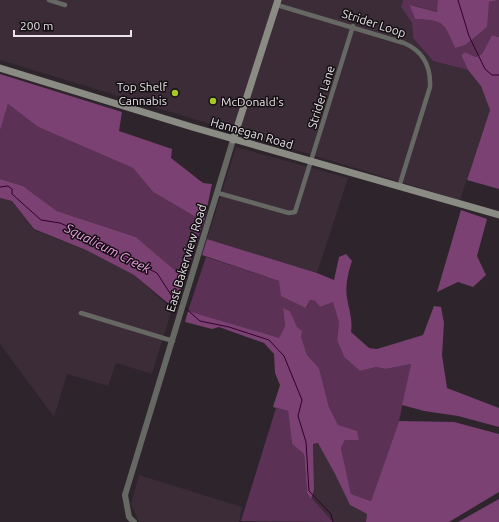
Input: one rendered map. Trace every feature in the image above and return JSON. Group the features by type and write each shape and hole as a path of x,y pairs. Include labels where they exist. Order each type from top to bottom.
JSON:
{"main road":[{"name":"East Bakerview Road","path":"233,140 277,2"},
{"name":"Hannegan Road","path":"0,68 233,140 499,215"}],"street":[{"path":"49,0 65,5"},
{"name":"Strider Loop","path":"277,2 412,46 423,57 430,75 430,87 399,187"},
{"name":"Strider Lane","path":"218,194 292,213 298,205 353,26"},
{"name":"East Bakerview Road","path":"134,522 129,517 125,495 218,194 233,140"},
{"path":"81,313 173,341"}],"shaded area":[{"path":"0,0 403,0 401,7 412,23 413,38 433,61 468,70 481,86 490,110 460,200 0,60"},
{"path":"403,0 438,0 438,12 411,5 415,19 438,22 442,24 448,32 455,48 489,2 499,0 499,37 492,35 482,54 476,57 465,52 461,55 468,70 433,61 413,38 412,23 401,7"},
{"path":"438,0 499,0 489,2 487,27 465,45 455,48 448,32 442,24 438,22 415,19 410,5 437,12"},
{"path":"492,35 499,37 499,189 467,180 490,110 481,86 468,70 461,55 465,52 476,57 482,54"},
{"path":"0,74 122,112 119,131 172,149 171,158 203,183 212,184 204,222 153,192 133,168 38,127 8,104 0,131"},
{"path":"8,104 38,127 133,168 153,192 204,222 184,278 136,237 57,211 23,186 0,179 0,131"},
{"path":"236,147 348,178 317,273 207,239"},
{"path":"0,179 23,186 57,211 136,237 184,278 175,309 134,275 86,250 34,229 12,201 0,198"},
{"path":"0,198 12,201 34,230 86,250 134,275 172,309 152,374 116,363 108,386 67,374 54,417 0,344"},
{"path":"461,210 487,219 477,256 486,275 473,287 458,282 437,292"},
{"path":"207,239 317,273 334,280 339,257 346,254 352,261 346,288 351,319 351,332 369,348 377,349 423,335 434,306 441,307 444,323 442,355 447,388 499,408 499,427 458,416 424,411 402,405 411,364 386,369 376,367 360,371 344,357 337,340 339,323 333,302 320,307 315,301 310,300 306,308 281,296 279,281 202,255"},
{"path":"206,257 279,281 307,308 310,300 315,301 320,307 333,301 339,323 337,340 344,357 360,371 376,367 386,369 411,364 399,421 371,501 351,494 341,448 345,440 329,407 319,368 307,355 290,311 283,309 285,326 279,339 188,311"},
{"path":"283,308 290,311 297,327 302,331 301,337 307,355 319,368 329,407 338,425 357,431 359,440 345,440 341,448 351,494 371,501 399,421 454,422 499,434 499,492 449,522 366,522 367,514 350,505 318,443 313,444 314,490 311,499 307,493 304,454 292,444 288,411 273,407 280,385 275,373 274,354 264,343 219,327 212,329 185,322 188,311 279,338 285,326"},
{"path":"276,408 288,411 292,444 304,454 307,493 333,522 241,521"},
{"path":"319,443 350,505 367,514 366,522 333,522 311,499 314,490 313,444"},
{"path":"139,475 242,507 239,522 139,522 131,504"},
{"path":"499,499 499,522 458,522"}],"waterway":[{"path":"458,0 469,36 485,69 492,75 499,75"},
{"name":"Squalicum Creek","path":"0,187 8,186 12,189 12,194 41,220 60,223 79,231 122,256 157,273 175,301 180,304"},
{"name":"Squalicum Creek","path":"184,307 200,321 229,327 269,340 284,356 302,400 298,416 306,442 309,491 331,514 333,522"}],"place":[{"name":"Top Shelf Cannabis","path":"175,93"},
{"name":"McDonald's","path":"213,101"}]}
